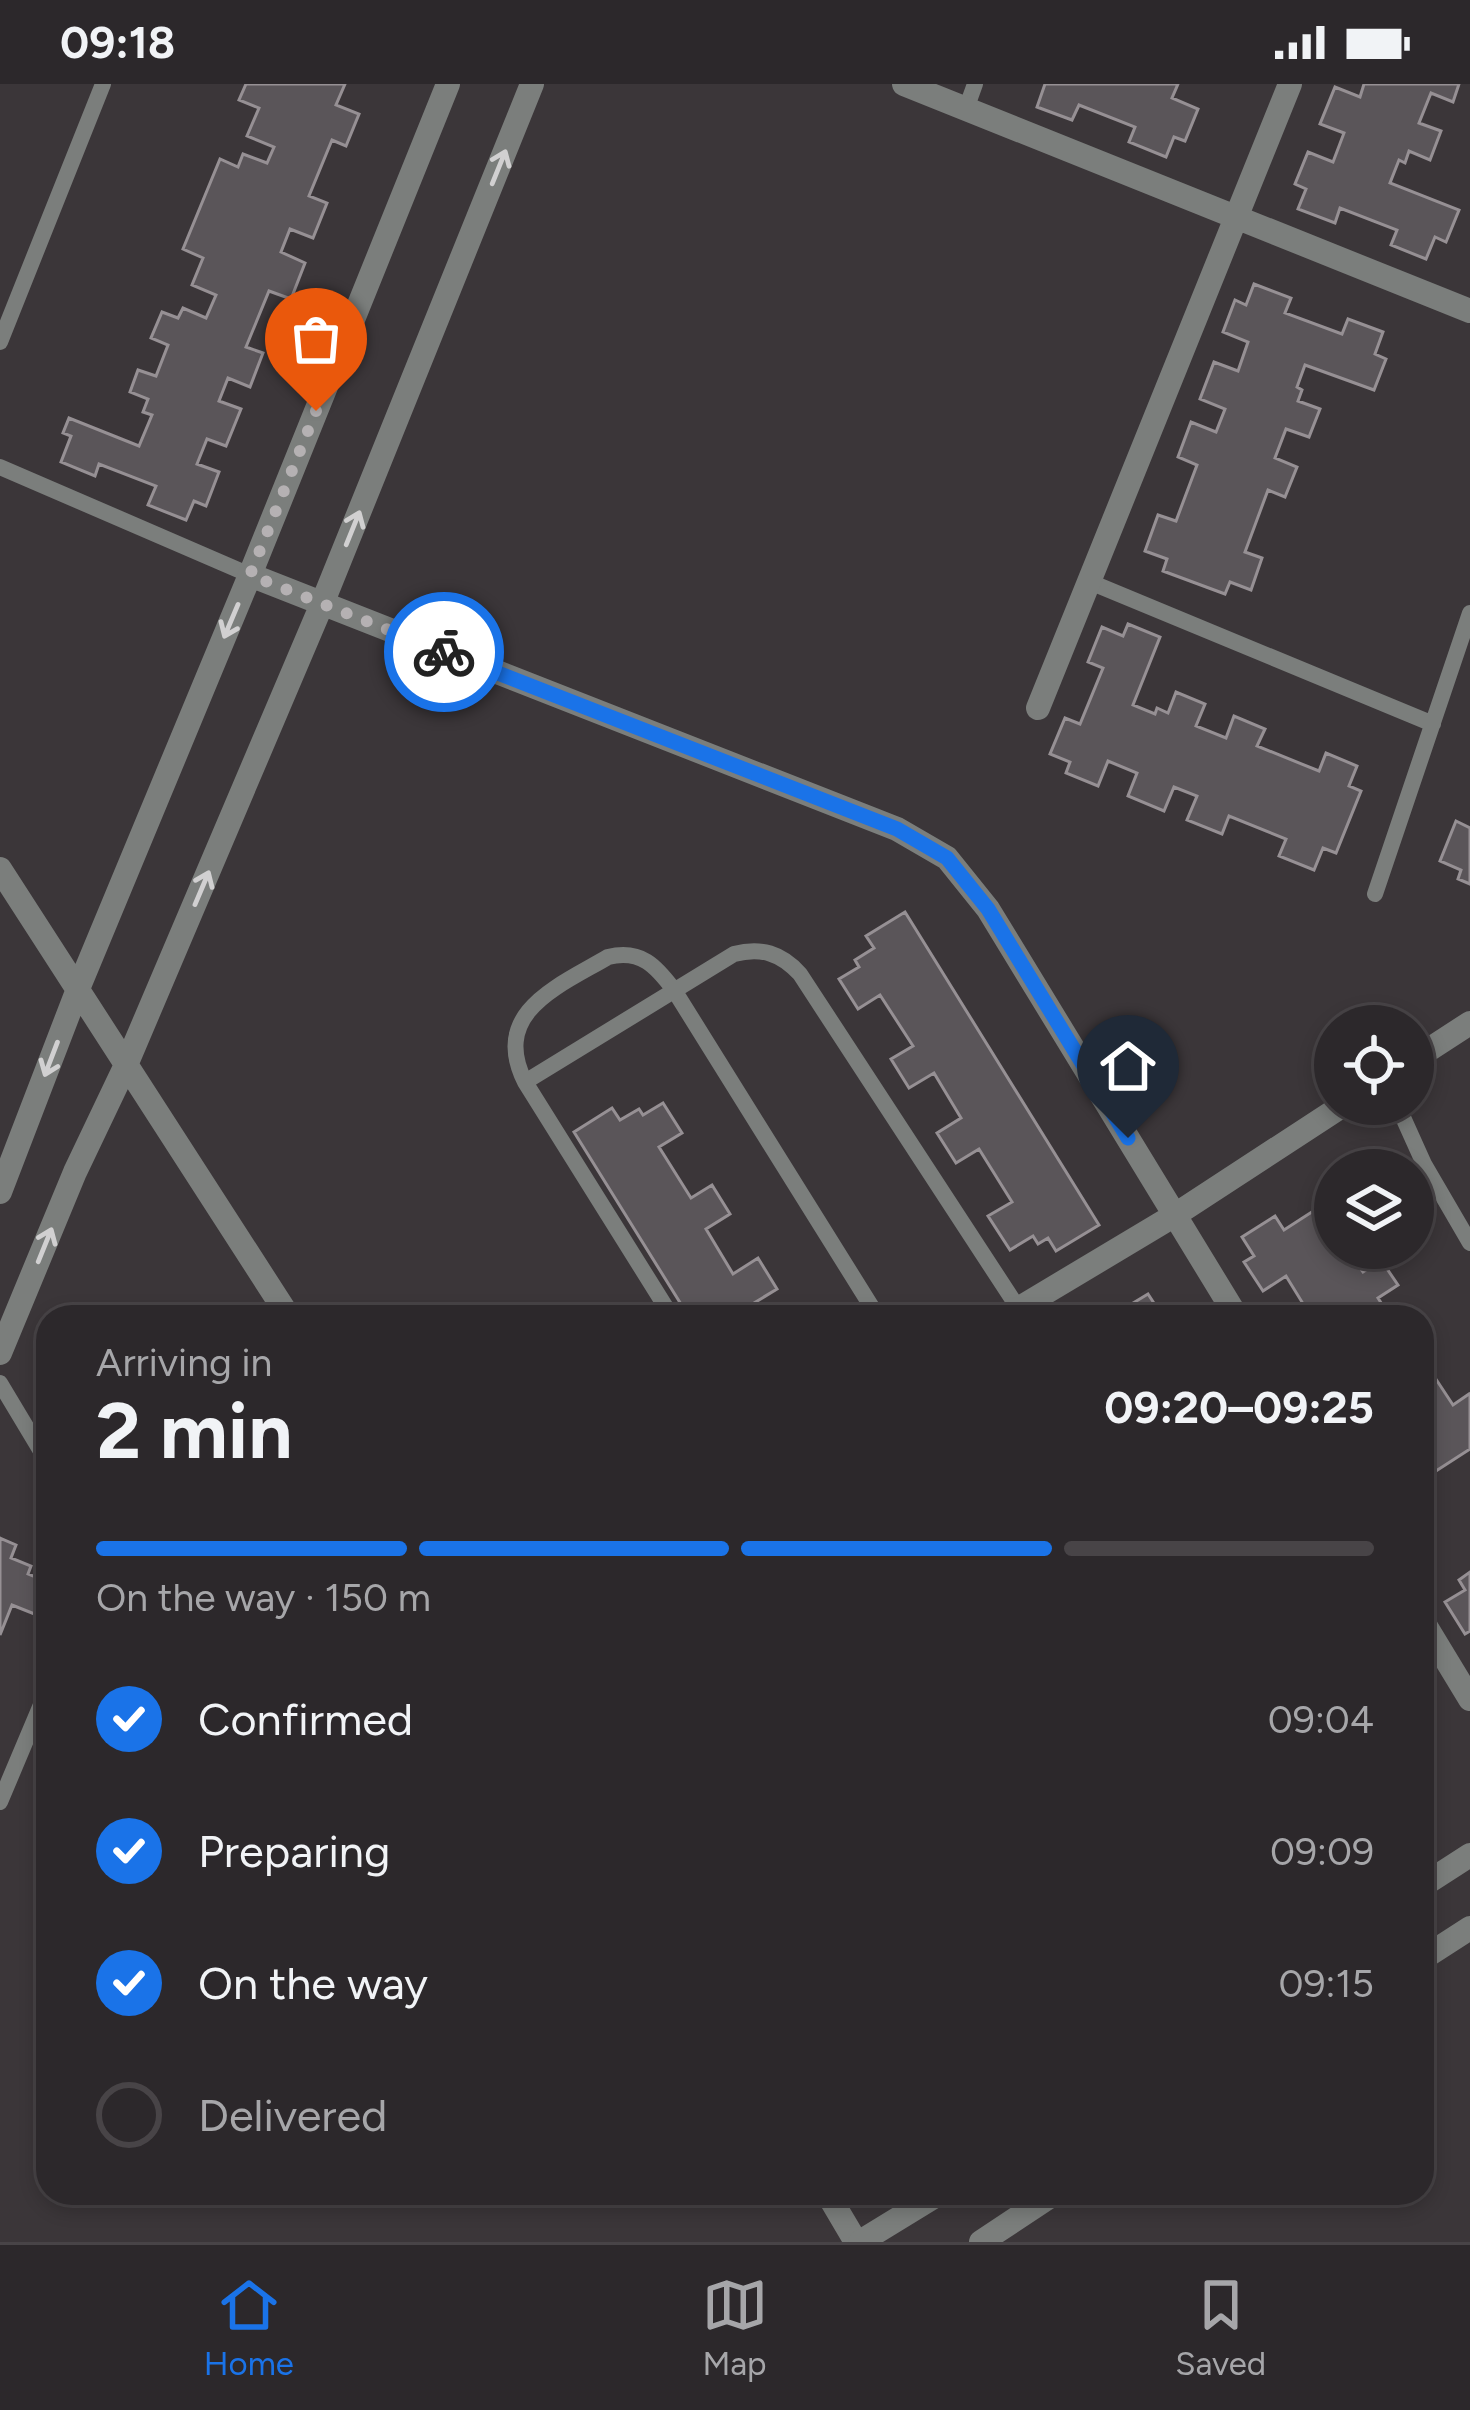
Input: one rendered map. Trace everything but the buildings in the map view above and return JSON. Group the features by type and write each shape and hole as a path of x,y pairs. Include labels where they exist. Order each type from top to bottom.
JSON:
{"street":[{"path":"0,1192 78,989 448,84"},
{"path":"0,1353 322,604 532,84"},
{"path":"904,84 1470,311"},
{"path":"1038,708 1291,84"},
{"path":"250,575 897,829 947,858 988,909 1230,1305"},
{"path":"0,869 281,1305"},
{"path":"1434,1046 1470,1023"},
{"path":"1034,1305 1314,1124"},
{"path":"1434,1640 1470,1699"},
{"path":"1434,1878 1470,1855"},
{"path":"1434,1951 1470,1928"},
{"path":"838,2205 870,2239 922,2205"},
{"path":"981,2242 1037,2205"}],"lane":[{"path":"0,342 103,84"},
{"path":"965,109 975,84"},
{"path":"0,466 250,575"},
{"path":"1090,582 1433,724"},
{"path":"1375,894 1470,613"},
{"path":"525,1082 734,954 748,950 778,955 800,974 1016,1305"},
{"path":"664,1305 525,1082 515,1054 519,1026 536,1001 608,957 621,954 647,959 674,990 871,1305"},
{"path":"1406,1125 1470,1243"},
{"path":"0,1383 36,1442"},
{"path":"0,1802 36,1716"}],"way so far":[{"path":"316,411 250,575 444,652"}],"route":[{"path":"444,652 897,829 947,858 988,909 1128,1138"}]}
